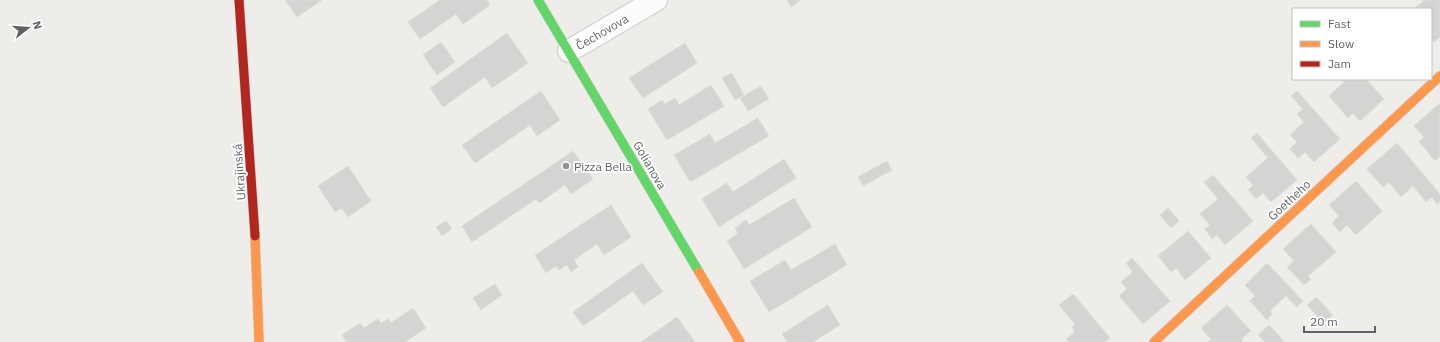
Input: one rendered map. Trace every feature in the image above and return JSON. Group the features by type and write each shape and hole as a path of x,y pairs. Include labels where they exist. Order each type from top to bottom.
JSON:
{"street":[{"name":"Ukrajinská","path":"239,0 257,259 259,342"},
{"name":"Golianova","path":"538,0 740,342"},
{"name":"Čechovova","path":"569,51 656,0"},
{"name":"Goetheho","path":"1154,342 1440,76"}],"building":[{"path":"285,0 322,0 297,17"},
{"path":"440,0 487,0 490,5 463,24 456,14 420,39 408,22"},
{"path":"787,0 801,0 791,7"},
{"path":"1422,0 1440,0 1440,37 1434,42 1432,39 1432,8 1414,8 1423,2"},
{"path":"507,33 528,63 492,88 485,77 443,107 430,88"},
{"path":"441,42 455,62 437,75 423,55"},
{"path":"685,43 697,63 643,98 629,78"},
{"path":"732,73 744,95 735,100 722,78"},
{"path":"1342,80 1367,80 1384,99 1360,121 1353,113 1348,118 1329,96 1344,82"},
{"path":"711,85 724,106 667,140 648,109 662,100 665,104 675,98 679,105"},
{"path":"761,86 769,99 748,111 740,98"},
{"path":"541,91 560,120 537,136 530,125 475,163 462,145"},
{"path":"1297,91 1340,139 1314,162 1305,152 1298,158 1290,149 1297,142 1290,135 1304,122 1297,114 1303,109 1291,96"},
{"path":"1440,103 1440,156 1435,161 1419,141 1424,137 1414,126"},
{"path":"758,118 769,136 690,182 674,155 710,134 715,143"},
{"path":"1257,133 1297,180 1271,202 1263,193 1256,199 1248,190 1253,185 1246,177 1268,158 1251,138"},
{"path":"1397,143 1440,194 1440,202 1437,204 1432,197 1426,202 1413,186 1401,197 1389,182 1383,187 1367,169"},
{"path":"573,151 593,179 571,194 565,185 539,203 536,199 472,242 462,226"},
{"path":"784,159 796,178 719,227 702,199 727,183 733,192"},
{"path":"887,161 892,170 863,186 858,177"},
{"path":"348,166 371,201 348,217 342,208 335,212 318,186"},
{"path":"1213,175 1253,221 1225,245 1217,235 1212,239 1205,229 1210,225 1200,214 1218,199 1204,182"},
{"path":"1356,181 1382,211 1356,235 1347,225 1340,232 1332,223 1339,216 1329,205"},
{"path":"794,198 812,227 744,269 727,241 738,233 735,228 746,220 749,225"},
{"path":"611,205 631,237 604,255 597,244 574,260 578,267 571,272 567,265 559,270 556,266 546,273 535,255"},
{"path":"1168,208 1179,221 1171,228 1160,215"},
{"path":"446,221 452,229 442,236 436,227"},
{"path":"1311,224 1336,252 1308,276 1311,279 1304,285 1287,267 1294,261 1283,249"},
{"path":"1188,231 1211,258 1185,280 1176,268 1171,272 1158,256"},
{"path":"835,244 847,265 769,312 750,281 785,260 791,270"},
{"path":"1132,258 1170,301 1143,324 1119,296 1127,289 1121,282 1133,272 1126,263"},
{"path":"642,263 663,292 643,305 633,291 583,326 573,312"},
{"path":"1267,263 1303,301 1297,307 1286,296 1270,311 1272,314 1267,320 1250,301 1255,296 1245,285"},
{"path":"495,284 502,295 481,310 473,298"},
{"path":"1073,294 1110,338 1105,342 1069,342 1066,339 1075,332 1072,327 1075,324 1059,305"},
{"path":"1316,297 1333,315 1324,323 1307,305"},
{"path":"828,305 840,325 813,342 787,342 782,334"},
{"path":"1227,305 1251,331 1241,339 1244,342 1208,342 1211,339 1201,328"},
{"path":"413,308 426,328 405,342 347,342 342,335 360,323 364,328 378,319 381,323 388,319 391,323"},
{"path":"677,317 695,342 641,342"},
{"path":"1269,325 1284,341 1283,342 1265,342 1258,335"}],"traffic: fast":[{"path":"538,0 699,272"}],"traffic: slow":[{"path":"1154,342 1440,76"},
{"path":"255,236 259,342"},
{"path":"699,272 740,342"}],"traffic: jam":[{"path":"239,0 255,236"}],"place":[{"name":"Pizza Bella","path":"566,166"}]}
